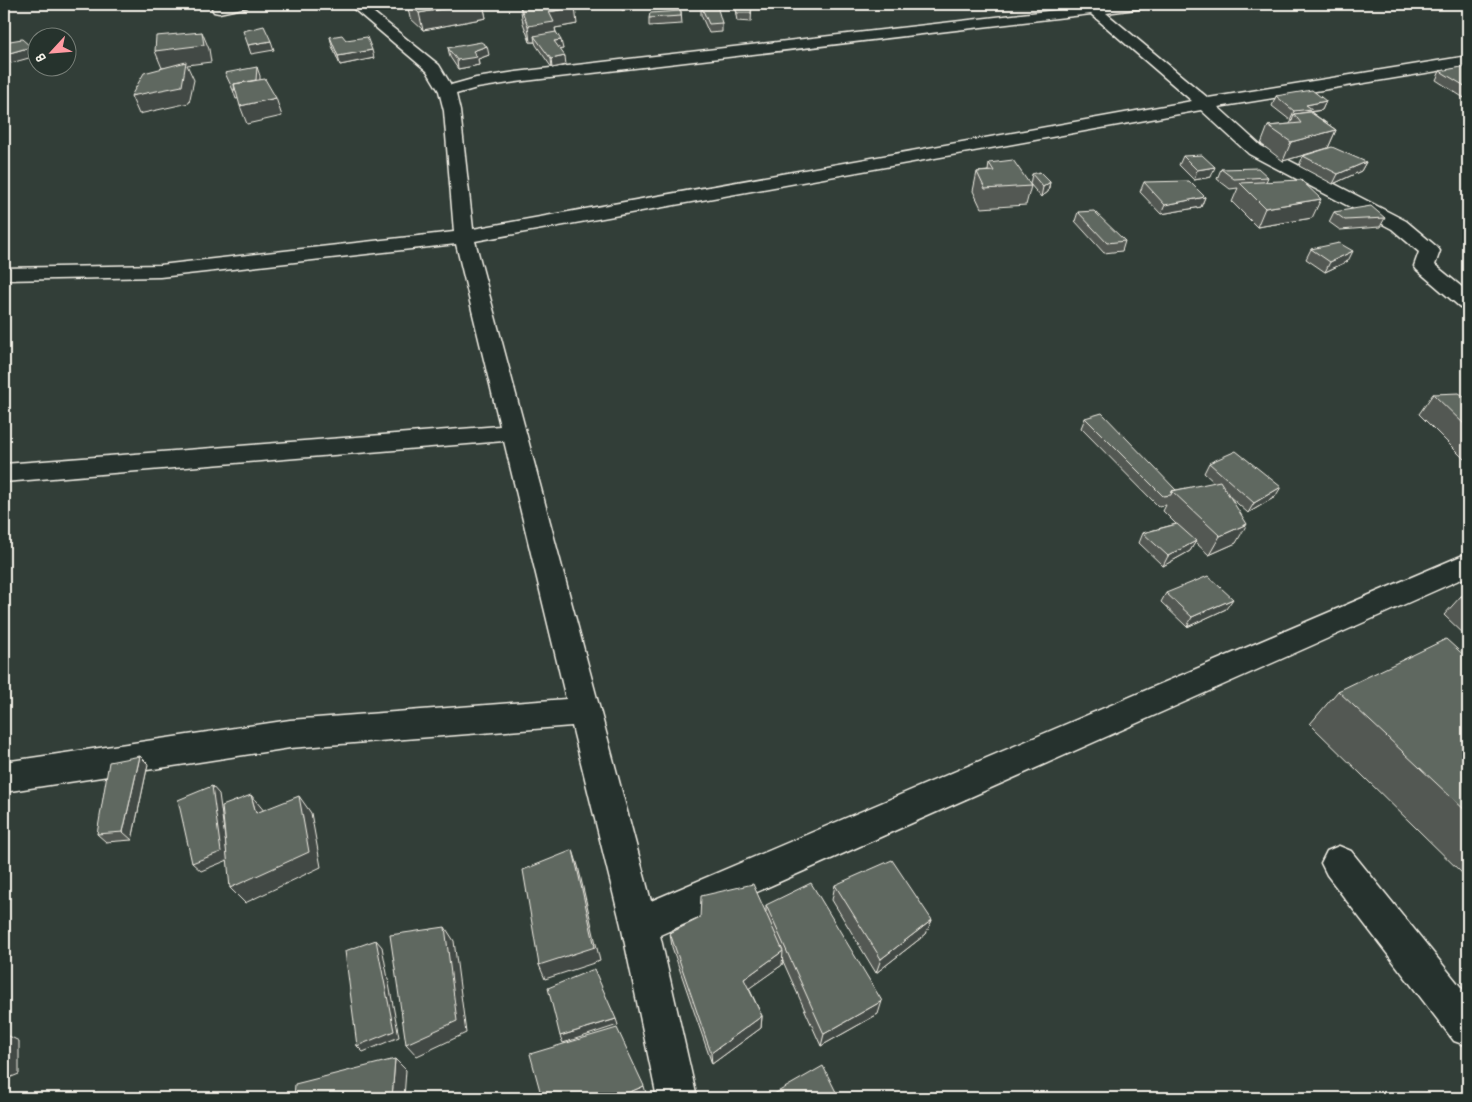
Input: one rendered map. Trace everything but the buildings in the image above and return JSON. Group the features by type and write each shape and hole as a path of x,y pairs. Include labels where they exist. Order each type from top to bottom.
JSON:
{"street":[{"path":"219,9 242,4"},
{"path":"355,4 433,68 447,91 452,111 464,237 639,925 677,1098"},
{"path":"447,91 476,83 516,77 1114,5 1143,4"},
{"path":"1093,9 1205,104 1255,150 1399,225 1430,251 1424,266 1468,302"},
{"path":"4,274 160,271 464,237 1205,104 1468,61"},
{"path":"4,473 499,434"},
{"path":"639,925 1468,564"},
{"path":"4,777 290,734 585,711"},
{"path":"1339,863 1468,1027"}]}
